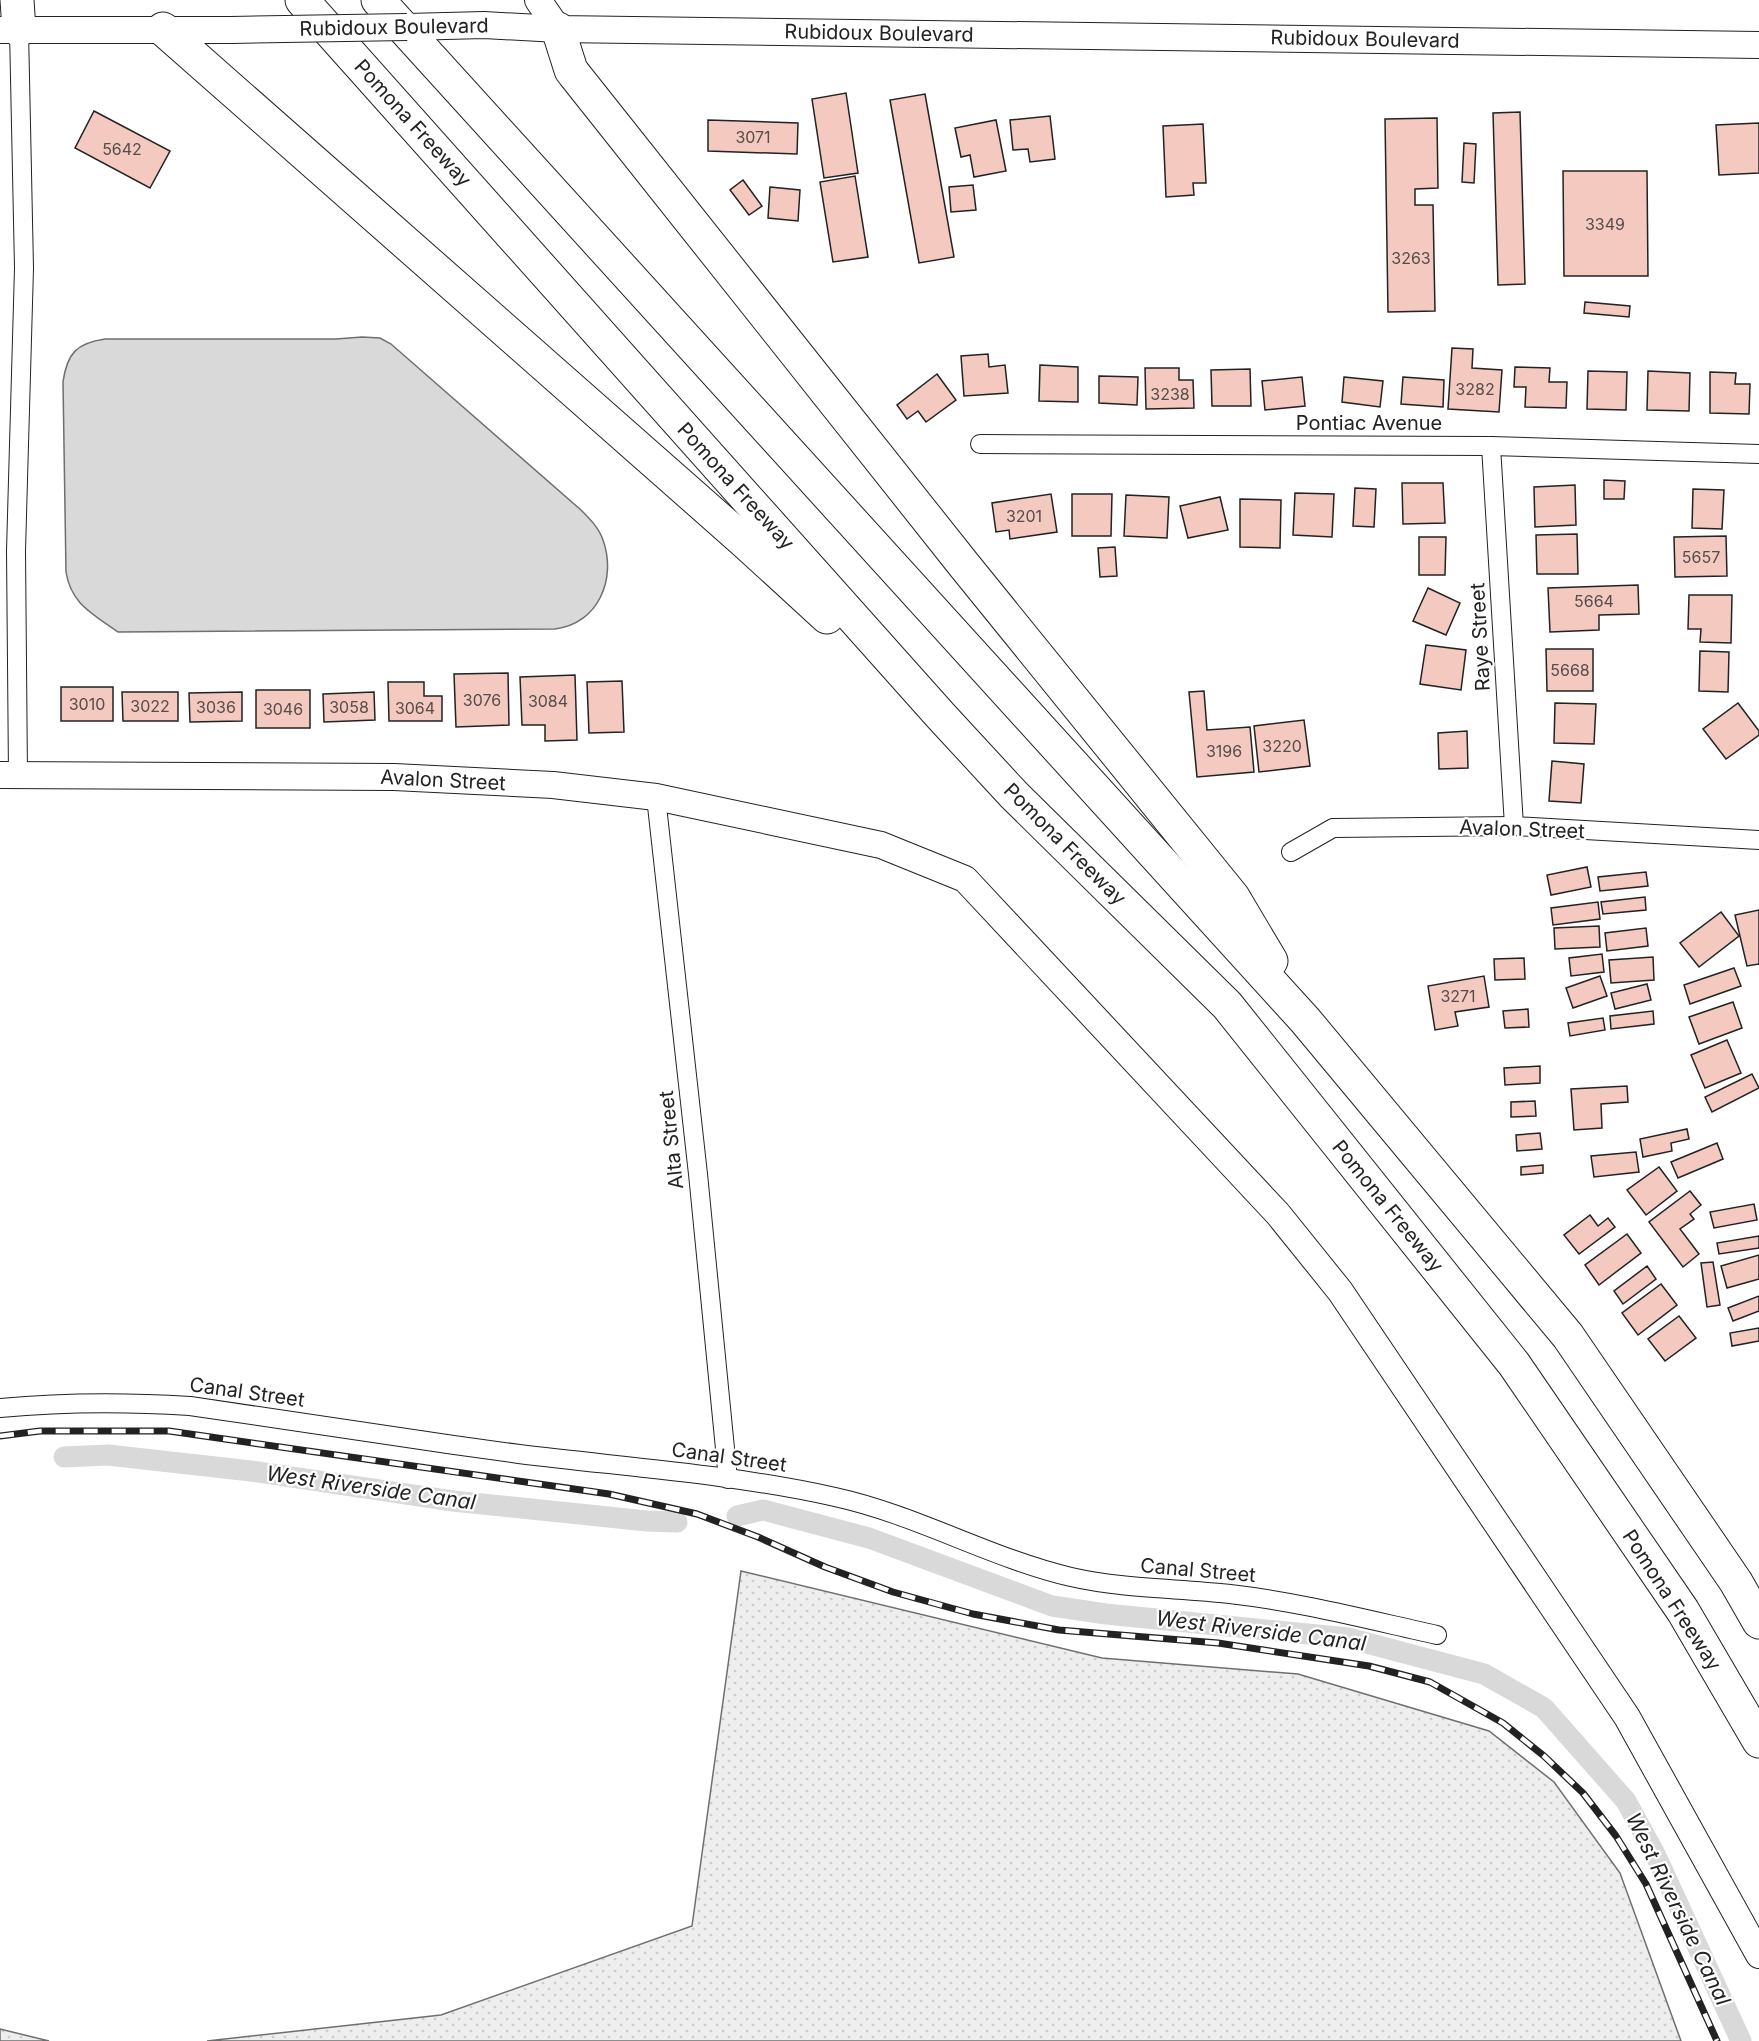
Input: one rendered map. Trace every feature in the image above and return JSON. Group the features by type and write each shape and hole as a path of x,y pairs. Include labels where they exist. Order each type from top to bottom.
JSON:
{"highway":[{"name":"Pomona Freeway","path":"302,0 1014,795 1227,1005 1514,1364 1683,1611 1759,1741"},
{"path":"378,0 1305,1020 1568,1336 1730,1572 1759,1622"},
{"path":"164,29 787,579 1014,795"},
{"path":"558,29 571,70 971,574 1233,897 1305,1020"}],"street":[{"path":"538,0 558,29"},
{"path":"9,775 8,551 24,268 12,20"},
{"name":"Rubidoux Boulevard","path":"12,20 164,29 231,30 484,25 558,29 1759,45"},
{"name":"Pontiac Avenue","path":"980,444 1491,446 1759,454"},
{"name":"Raye Street","path":"1491,446 1514,826"},
{"name":"Avalon Street","path":"9,775 394,777 553,785 656,797 881,845 964,879 1278,1214 1340,1291 1627,1717 1759,1955"},
{"name":"Alta Street","path":"656,797 698,1174 728,1479"},
{"name":"Avalon Street","path":"1291,852 1333,828 1514,826 1759,840"},
{"name":"Canal Street","path":"0,1408 91,1403 190,1406 518,1454 728,1479 837,1497 894,1513 1026,1564 1071,1577 1114,1585 1231,1594 1298,1604 1437,1635"}],"shaded area":[{"path":"380,338 391,344 591,520 603,540 607,555 605,584 593,609 570,625 555,629 118,632 84,607 73,592 66,572 63,382 67,364 75,351 87,343 105,339"},
{"path":"741,1571 1102,1658 1298,1674 1489,1731 1554,1782 1620,1873 1681,2041 207,2041 441,2015 692,1926"},
{"path":"0,2029 49,2041 0,2041"}],"building":[{"path":"846,93 858,173 824,178 812,99"},
{"path":"925,94 954,257 919,263 890,100"},
{"path":"94,111 170,151 150,188 75,148"},
{"path":"1520,112 1525,284 1498,285 1493,113"},
{"path":"1050,116 1055,159 1030,162 1028,149 1013,150 1010,120"},
{"path":"1437,118 1438,188 1415,189 1415,205 1433,205 1435,311 1388,312 1385,119"},
{"path":"708,120 798,123 797,154 708,151"},
{"path":"996,120 1006,171 974,177 970,155 961,157 955,128"},
{"path":"1759,123 1759,173 1719,175 1716,125"},
{"path":"1203,124 1206,183 1193,183 1194,195 1166,197 1163,126"},
{"path":"1464,143 1476,144 1474,183 1462,182"},
{"path":"1563,171 1647,171 1648,276 1564,276"},
{"path":"855,176 868,257 833,262 820,182"},
{"path":"743,180 762,206 749,215 730,190"},
{"path":"973,185 976,210 951,212 949,187"},
{"path":"770,187 800,190 798,221 768,218"},
{"path":"1585,302 1630,306 1629,317 1584,313"},
{"path":"1452,348 1473,349 1472,368 1502,370 1499,412 1448,409"},
{"path":"988,354 989,367 1005,365 1008,393 964,396 961,356"},
{"path":"1040,365 1078,367 1078,402 1039,401"},
{"path":"1515,367 1550,368 1549,382 1567,382 1566,408 1525,407 1526,387 1514,387"},
{"path":"1145,368 1179,368 1179,380 1193,380 1194,408 1146,409"},
{"path":"1250,369 1251,406 1212,406 1211,370"},
{"path":"1588,371 1627,372 1626,410 1587,409"},
{"path":"1648,371 1690,373 1689,411 1647,410"},
{"path":"1710,372 1736,373 1735,384 1750,384 1749,414 1710,413"},
{"path":"937,374 956,400 926,422 918,411 907,419 897,405"},
{"path":"1099,376 1138,377 1137,405 1099,403"},
{"path":"1302,377 1305,406 1265,410 1262,381"},
{"path":"1344,377 1383,381 1380,407 1342,402"},
{"path":"1403,377 1444,380 1443,407 1401,404"},
{"path":"1604,480 1625,481 1624,499 1604,499"},
{"path":"1402,483 1443,483 1445,523 1403,524"},
{"path":"1575,485 1576,525 1535,527 1534,487"},
{"path":"1355,488 1376,489 1374,527 1353,526"},
{"path":"1693,489 1724,490 1722,529 1692,528"},
{"path":"1295,493 1334,494 1332,537 1293,535"},
{"path":"1051,494 1057,532 1010,539 1009,530 996,532 992,503"},
{"path":"1072,494 1112,494 1111,536 1072,536"},
{"path":"1126,495 1169,497 1167,538 1124,536"},
{"path":"1220,497 1228,530 1188,538 1180,506"},
{"path":"1240,499 1281,500 1280,548 1240,547"},
{"path":"1577,534 1578,574 1537,574 1536,535"},
{"path":"1726,536 1727,576 1675,577 1674,537"},
{"path":"1419,537 1446,537 1445,575 1419,575"},
{"path":"1115,547 1117,576 1100,577 1098,548"},
{"path":"1638,585 1639,614 1599,615 1599,630 1550,632 1548,588"},
{"path":"1428,588 1460,603 1446,635 1413,621"},
{"path":"1689,595 1732,595 1731,643 1700,642 1701,629 1688,629"},
{"path":"1426,645 1466,650 1461,690 1420,684"},
{"path":"1546,649 1593,649 1593,691 1547,691"},
{"path":"1700,651 1729,652 1728,692 1699,691"},
{"path":"508,673 509,725 456,727 454,674"},
{"path":"575,675 577,740 545,741 545,725 522,725 520,677"},
{"path":"622,681 624,732 589,733 587,682"},
{"path":"388,682 424,682 424,696 442,696 442,721 389,721"},
{"path":"61,687 113,687 113,721 61,721"},
{"path":"256,690 310,690 310,728 256,728"},
{"path":"1204,691 1207,730 1250,727 1254,772 1197,777 1189,692"},
{"path":"122,692 178,692 178,721 123,721"},
{"path":"242,692 242,721 190,722 189,693"},
{"path":"374,692 375,720 324,722 323,694"},
{"path":"1555,703 1596,704 1594,744 1554,743"},
{"path":"1738,703 1759,731 1759,735 1726,759 1703,729"},
{"path":"1304,720 1310,766 1259,772 1254,726"},
{"path":"1467,731 1468,768 1439,769 1438,733"},
{"path":"1552,761 1584,764 1581,803 1549,801"},
{"path":"1587,867 1591,887 1551,895 1547,875"},
{"path":"1646,872 1648,886 1600,891 1598,877"},
{"path":"1645,897 1646,910 1603,914 1601,902"},
{"path":"1598,902 1600,919 1553,925 1551,908"},
{"path":"1759,910 1759,964 1747,966 1735,915"},
{"path":"1721,912 1739,936 1699,967 1680,943"},
{"path":"1599,926 1600,947 1555,949 1554,928"},
{"path":"1646,928 1648,946 1607,951 1605,933"},
{"path":"1602,954 1604,972 1571,976 1569,958"},
{"path":"1653,957 1654,980 1611,983 1609,960"},
{"path":"1524,958 1525,979 1495,980 1494,959"},
{"path":"1734,968 1741,986 1690,1004 1684,985"},
{"path":"1484,976 1489,1007 1455,1012 1458,1026 1435,1030 1428,986"},
{"path":"1600,976 1607,996 1573,1008 1566,988"},
{"path":"1647,984 1651,1000 1615,1009 1611,993"},
{"path":"1733,1002 1742,1028 1699,1044 1689,1017"},
{"path":"1528,1009 1529,1027 1505,1028 1503,1011"},
{"path":"1653,1011 1654,1024 1611,1029 1610,1016"},
{"path":"1603,1018 1605,1030 1570,1036 1568,1023"},
{"path":"1727,1040 1741,1073 1705,1088 1691,1055"},
{"path":"1540,1066 1540,1083 1505,1085 1504,1068"},
{"path":"1752,1074 1759,1088 1712,1112 1705,1097"},
{"path":"1627,1086 1628,1102 1601,1104 1602,1128 1574,1130 1571,1089"},
{"path":"1535,1101 1536,1116 1511,1117 1511,1102"},
{"path":"1687,1129 1689,1139 1671,1143 1672,1151 1643,1157 1640,1139"},
{"path":"1540,1133 1542,1149 1517,1151 1516,1135"},
{"path":"1717,1143 1723,1159 1678,1178 1671,1162"},
{"path":"1636,1152 1639,1172 1594,1177 1591,1156"},
{"path":"1543,1165 1543,1173 1521,1175 1521,1167"},
{"path":"1659,1167 1677,1191 1646,1215 1627,1190"},
{"path":"1690,1191 1701,1205 1690,1214 1694,1219 1680,1229 1699,1254 1683,1267 1649,1222"},
{"path":"1754,1204 1757,1220 1714,1228 1710,1212"},
{"path":"1590,1215 1598,1226 1608,1218 1615,1227 1579,1254 1564,1235"},
{"path":"1627,1234 1641,1253 1599,1285 1585,1265"},
{"path":"1759,1236 1759,1248 1719,1254 1717,1243"},
{"path":"1759,1255 1759,1279 1727,1288 1721,1266"},
{"path":"1713,1262 1720,1305 1707,1307 1701,1263"},
{"path":"1647,1266 1656,1279 1623,1304 1614,1291"},
{"path":"1661,1284 1677,1305 1638,1335 1622,1313"},
{"path":"1759,1296 1759,1311 1733,1321 1728,1308"},
{"path":"1679,1316 1696,1338 1665,1361 1648,1339"},
{"path":"1759,1328 1759,1341 1732,1346 1730,1333"}],"waterway":[{"name":"West Riverside Canal","path":"64,1457 108,1455 251,1471 453,1501 647,1521 677,1522"},
{"name":"West Riverside Canal","path":"737,1516 763,1510 869,1538 1052,1606 1106,1614 1348,1638 1484,1674 1544,1708 1626,1801 1655,1854 1741,2041"}],"railway":[{"path":"0,1436 40,1431 169,1431 609,1494 697,1514 758,1537 825,1567 893,1592 973,1614 1059,1630 1218,1643 1369,1666 1430,1682 1503,1723 1544,1756 1583,1793 1616,1836 1646,1884 1717,2041"}]}
